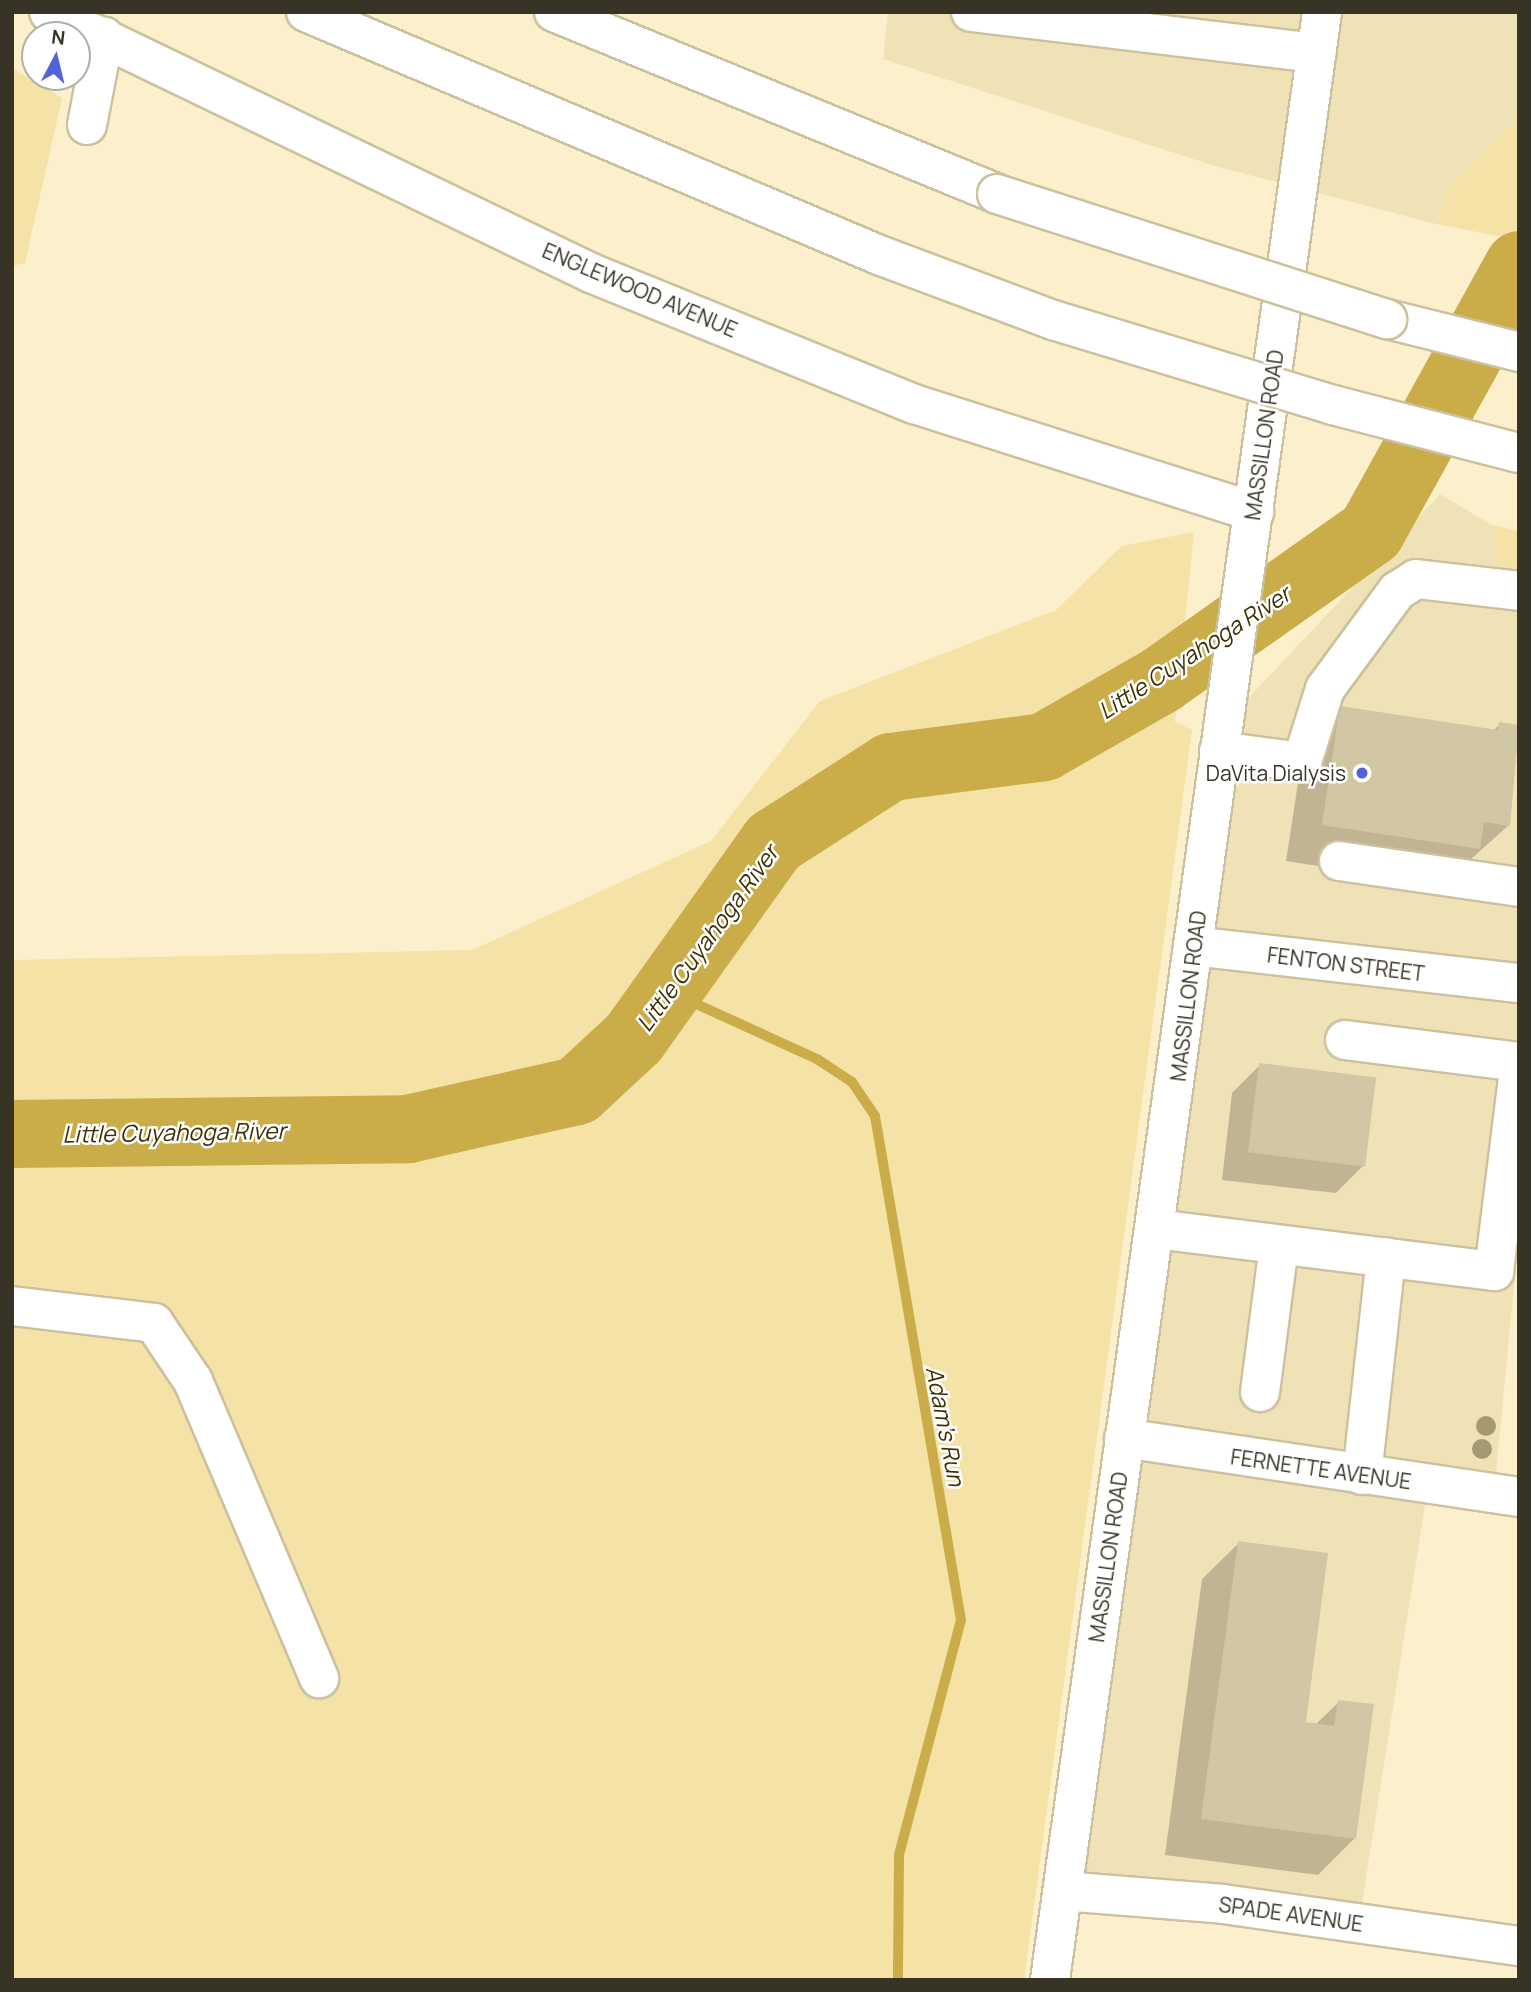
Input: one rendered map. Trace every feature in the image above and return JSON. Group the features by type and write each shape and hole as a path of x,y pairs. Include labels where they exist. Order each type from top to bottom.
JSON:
{"main road":[{"name":"ENGLEWOOD AVENUE","path":"49,12 107,25 604,278 914,404 1254,512"},
{"path":"306,12 879,255 1053,320 1333,405 1519,453"},
{"path":"554,12 902,160 1099,231 1387,319 1519,352"},
{"path":"971,12 1202,26 1317,53"},
{"name":"MASSILLON ROAD","path":"1051,1980 1124,1438 1156,1229 1220,736 1254,512 1322,12"},
{"path":"87,125 107,25"},
{"path":"1387,319 1519,331"},
{"path":"1220,736 1302,762 1325,689 1397,591 1416,579 1519,591"},
{"path":"1339,862 1519,887"},
{"name":"FENTON STREET","path":"1194,946 1514,981"},
{"path":"1345,1040 1519,1062"},
{"path":"1156,1229 1494,1271 1519,1069"},
{"path":"1260,1392 1279,1245"},
{"path":"1362,1475 1386,1257"},
{"path":"12,1306 155,1323 193,1381 319,1678"},
{"name":"FERNETTE AVENUE","path":"1124,1438 1519,1497"},
{"name":"SPADE AVENUE","path":"1063,1891 1223,1904 1519,1946"}],"shaded area":[{"path":"888,12 1519,12 1519,119 1449,185 1436,224 1215,166 883,59"},
{"path":"12,68 21,73 21,91 50,91 62,98 25,263 12,266"},
{"path":"1519,119 1519,240 1436,224 1449,185"},
{"path":"1440,494 1492,525 1500,570 1519,580 1519,963 1212,934 1243,704"},
{"path":"1492,525 1519,531 1519,580 1500,570"},
{"path":"1194,532 1175,722 1192,730 1024,1980 12,1980 12,960 472,950 711,841 820,701 1056,610 1122,546"},
{"path":"1201,956 1519,995 1519,1234 1496,1474 1134,1432"},
{"path":"1129,1444 1427,1491 1358,1928 1060,1881"}],"building":[{"path":"1340,706 1498,730 1499,722 1519,725 1510,826 1484,822 1480,849 1322,825"},
{"path":"1259,1063 1376,1077 1365,1167 1248,1152"},
{"path":"1238,1541 1328,1553 1306,1722 1334,1726 1338,1700 1374,1704 1356,1839 1201,1819"}],"waterway":[{"name":"Little Cuyahoga River","path":"12,1134 408,1129 577,1091 634,1038 774,842 891,767 1044,747 1161,680 1371,532 1519,265"},
{"name":"Adam's Run","path":"670,992 817,1059 852,1082 875,1116 961,1620 899,1855 898,1980"}],"place":[{"name":"DaVita Dialysis","path":"1362,773"}]}
